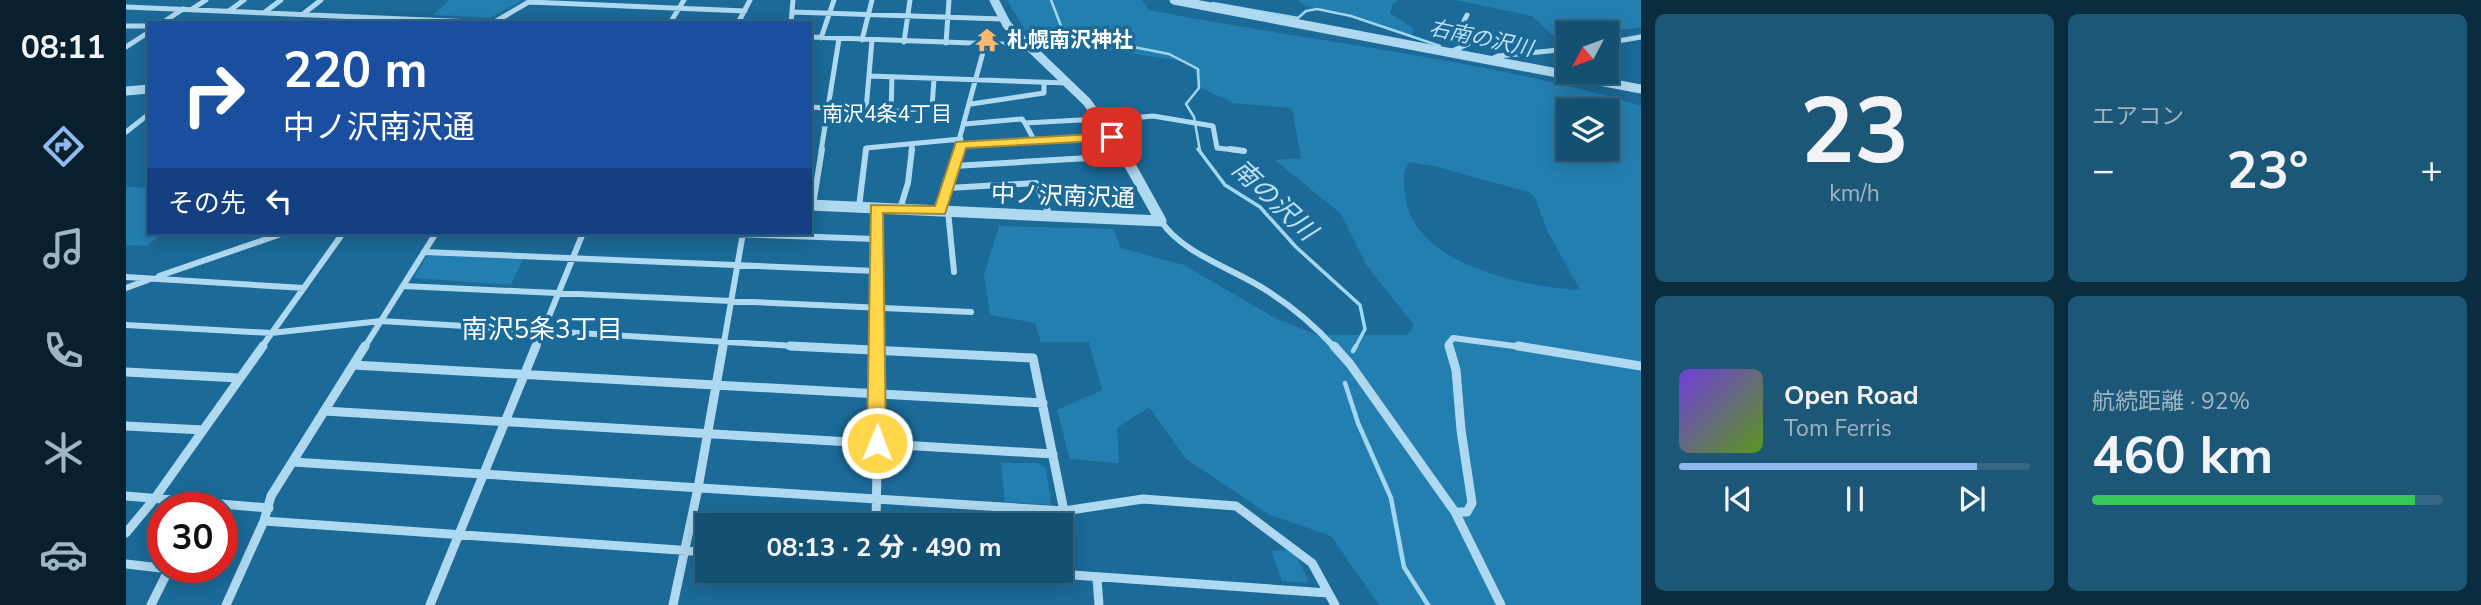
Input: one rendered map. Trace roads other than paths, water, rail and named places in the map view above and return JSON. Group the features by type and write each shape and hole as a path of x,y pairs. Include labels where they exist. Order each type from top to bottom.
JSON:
{"street":[{"path":"154,8 166,0"},
{"path":"192,9 206,0"},
{"path":"229,11 244,0"},
{"path":"265,13 281,0"},
{"path":"303,15 321,0"},
{"path":"671,21 684,0"},
{"path":"739,21 750,0"},
{"path":"791,21 793,0"},
{"path":"821,38 834,0"},
{"path":"862,40 872,0"},
{"path":"904,42 910,0"},
{"path":"946,43 949,0"},
{"name":"中ノ沢南沢通","path":"994,0 1002,19 1100,120 1161,221"},
{"path":"1174,0 1641,89"},
{"path":"498,21 531,1 745,11"},
{"path":"126,7 424,21"},
{"path":"165,21 183,9"},
{"path":"792,12 907,18 1002,19"},
{"path":"1448,52 1468,44 1459,31 1467,15"},
{"path":"324,21 330,16"},
{"path":"126,26 147,26"},
{"path":"126,47 147,33"},
{"path":"812,37 1027,45"},
{"path":"1619,41 1641,37"},
{"path":"812,199 839,39"},
{"path":"866,110 872,40"},
{"path":"954,272 944,211 985,45"},
{"path":"1488,61 1498,56 1556,50"},
{"path":"870,76 1067,83"},
{"path":"891,112 892,77"},
{"path":"812,107 891,112 932,107 934,79"},
{"path":"971,104 1044,93 1044,83"},
{"path":"129,93 147,89"},
{"path":"126,132 147,116"},
{"path":"1025,123 1163,117 1213,126 1217,148 1244,151"},
{"path":"965,124 1022,119 1035,142"},
{"path":"859,207 866,148 1112,137"},
{"path":"900,209 908,183 912,146"},
{"path":"954,166 1123,156"},
{"path":"948,188 1036,183 1050,216"},
{"name":"中ノ沢南沢通","path":"812,205 1161,221"},
{"path":"876,208 876,513"},
{"path":"1161,221 1168,232 1189,247 1268,291 1311,322 1350,364 1455,512 1502,605"},
{"path":"126,288 278,235"},
{"path":"159,492 343,235"},
{"path":"226,605 264,521 271,496 435,235"},
{"path":"430,605 582,235"},
{"path":"673,605 698,488 743,235"},
{"path":"769,235 875,239"},
{"path":"424,252 876,271"},
{"path":"126,277 304,288"},
{"path":"403,286 971,312"},
{"path":"126,325 271,333 381,321 722,343 1033,359 1064,511"},
{"path":"1455,512 1467,512 1472,503 1461,430 1456,370 1448,344 1453,338 1641,366"},
{"path":"353,365 1043,403"},
{"path":"126,372 239,378"},
{"path":"324,411 1053,454"},
{"path":"126,426 203,430"},
{"path":"293,462 1064,511 1143,499 1236,506 1312,563 1335,605"},
{"path":"126,496 147,497"},
{"path":"238,505 269,508"},
{"path":"126,533 147,508"},
{"path":"264,521 695,551"},
{"path":"126,564 169,569 151,605"},
{"path":"1073,576 1328,593"},
{"path":"1097,578 1099,605"}],"waterway":[{"name":"南の沢川","path":"1051,0 1061,26 1068,34 1169,54 1198,69 1199,88 1186,104 1194,117 1200,151"},
{"name":"右南の沢川","path":"1213,3 1298,18 1306,11 1317,9 1351,16 1440,46"},
{"name":"南の沢川","path":"1198,149 1225,185 1260,207 1296,247 1360,305 1365,329 1355,348"},
{"name":"南の沢川","path":"1353,351 1356,346"},
{"name":"南の沢川","path":"1345,383 1358,423 1391,498 1404,567 1428,605"}],"place":[{"name":"札幌南沢神社","path":"987,40"}],"district":[{"name":"南沢4条4丁目","path":"887,114"},
{"name":"南沢5条3丁目","path":"542,329"}]}
